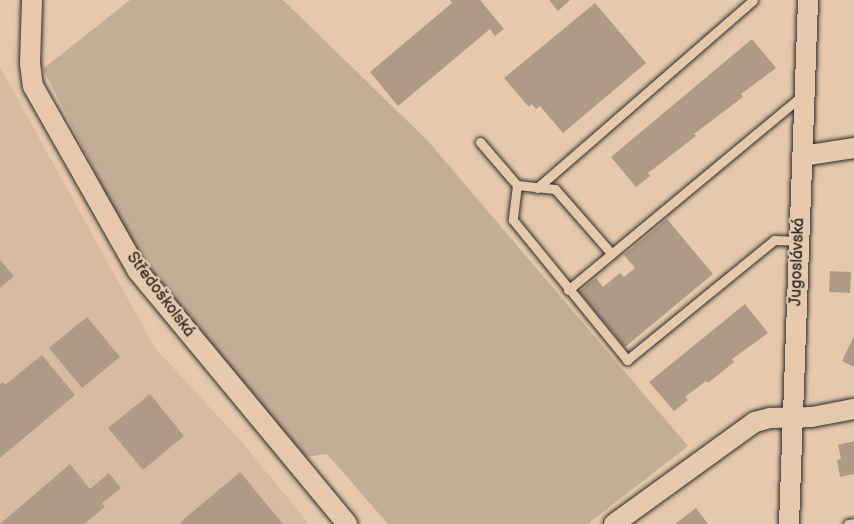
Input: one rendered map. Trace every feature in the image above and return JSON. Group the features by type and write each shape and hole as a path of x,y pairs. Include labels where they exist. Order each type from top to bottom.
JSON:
{"street":[{"name":"Středoškolská","path":"32,0 30,63 33,86 137,270 347,524"},
{"name":"Jugoslávská","path":"789,524 795,418 808,0"},
{"path":"802,156 854,148"},
{"path":"614,524 754,422 770,418 795,418 854,409"}],"lane":[{"path":"537,188 753,0"},
{"path":"568,290 804,94"},
{"path":"480,142 517,185 555,189 612,254"},
{"path":"517,185 513,220 627,360 774,240 799,242"},
{"path":"848,524 854,523"}],"shaded area":[{"path":"130,0 283,0 428,141 688,446 588,524 388,524 327,454 305,457 140,261 43,69"},
{"path":"0,67 155,348 240,440 309,524 0,524"}],"building":[{"path":"450,0 480,0 504,29 495,36 490,29 398,106 370,72 452,3"},
{"path":"549,0 570,0 558,11"},
{"path":"595,3 646,63 563,133 540,106 536,109 532,104 529,107 504,78"},
{"path":"752,39 776,68 741,94 743,97 648,173 650,176 636,187 611,157"},
{"path":"667,219 713,274 625,347 579,292 596,278 603,287 620,273 624,277 635,268 624,255"},
{"path":"0,260 14,276 0,288"},
{"path":"830,271 851,272 850,293 829,292"},
{"path":"745,304 768,333 732,359 734,362 708,383 706,381 685,397 688,400 674,411 649,382"},
{"path":"87,317 120,357 82,388 49,348"},
{"path":"854,336 854,367 842,361"},
{"path":"42,355 75,395 0,458 0,384 3,382 5,385"},
{"path":"150,394 184,436 143,470 108,428"},
{"path":"854,441 854,474 840,477 837,460 841,459 838,445"},
{"path":"70,464 90,489 109,473 121,488 102,503 105,507 84,524 0,524"},
{"path":"240,472 283,524 180,524 184,519"},
{"path":"696,508 708,524 675,524"}]}
